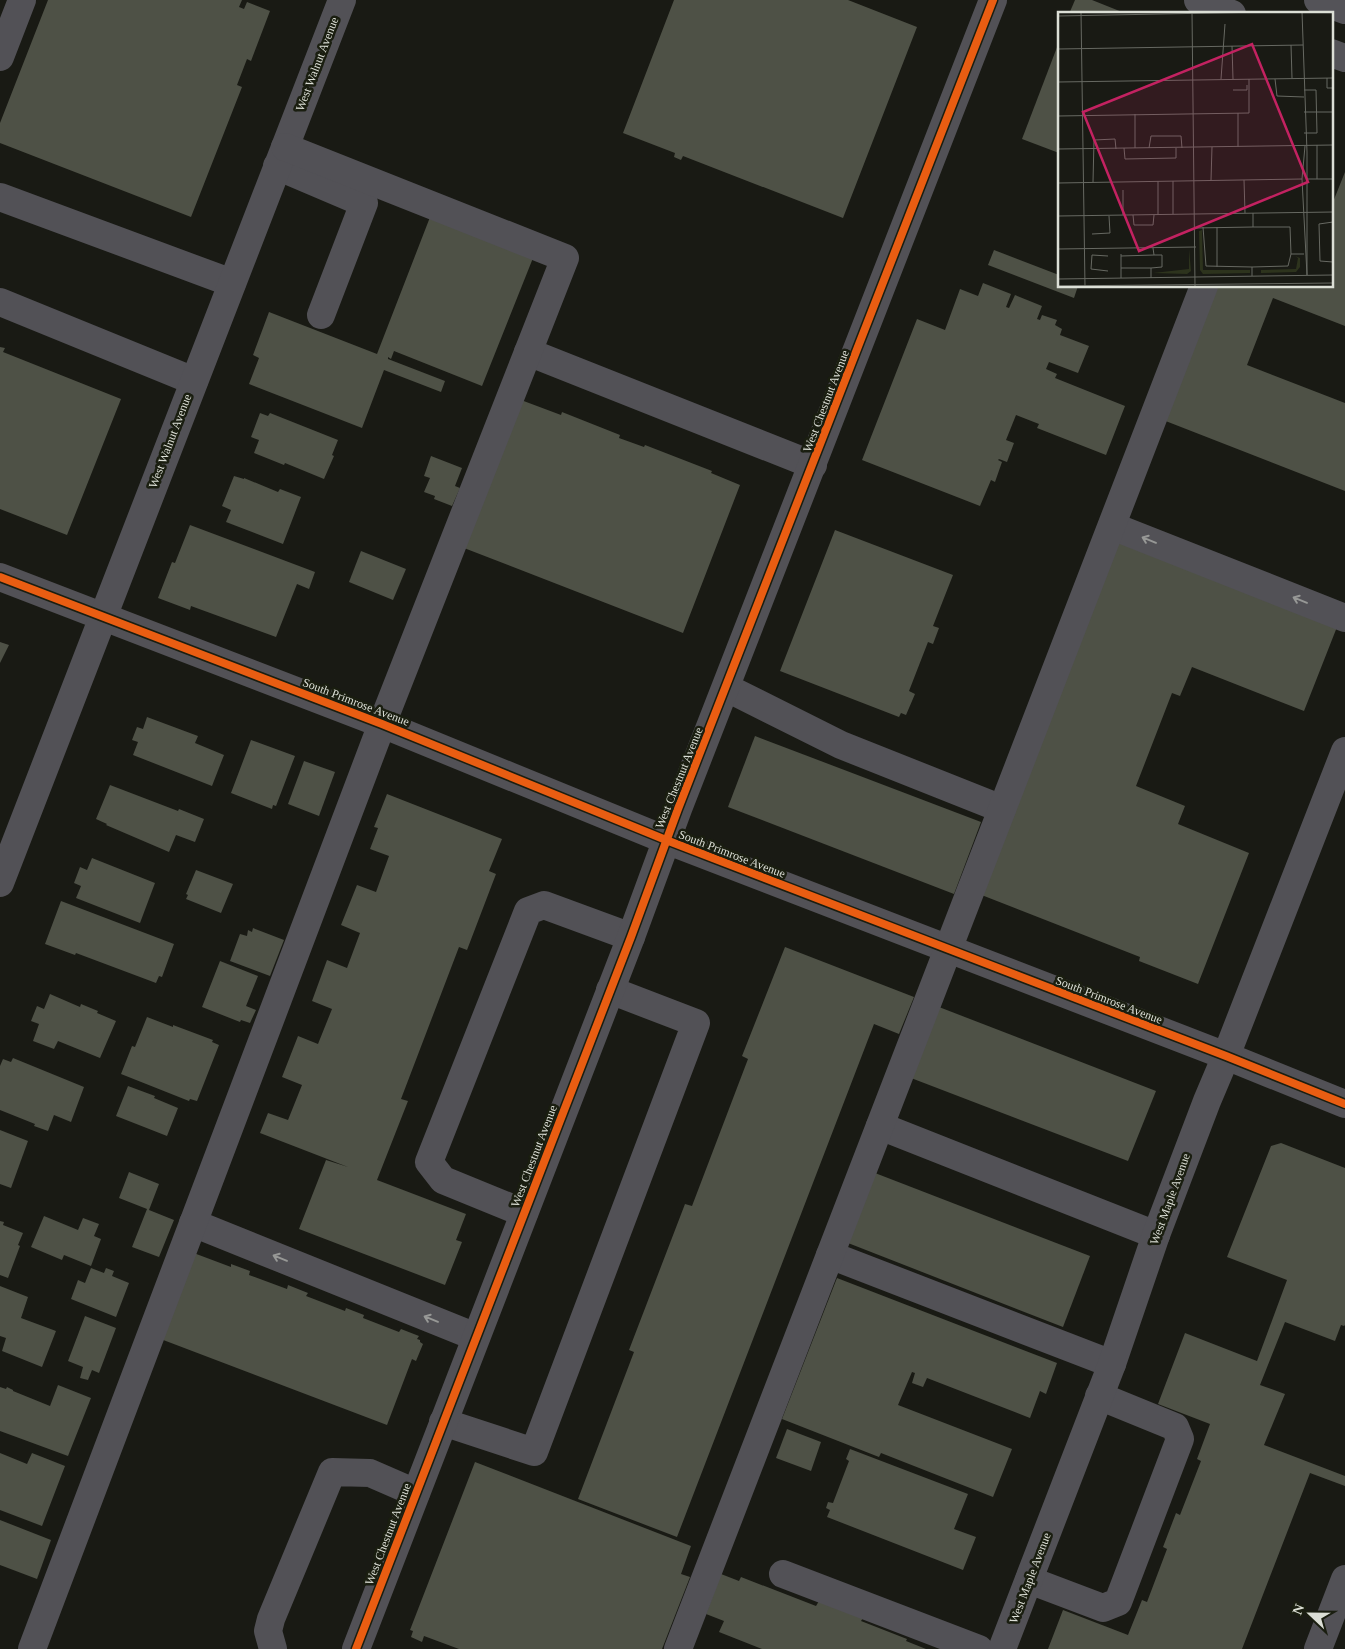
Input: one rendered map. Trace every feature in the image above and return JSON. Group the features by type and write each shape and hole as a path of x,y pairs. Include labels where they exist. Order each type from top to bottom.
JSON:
{"main road":[{"path":"1198,0 1227,12"},
{"path":"1318,0 1345,10"},
{"path":"1332,53 1345,58"}],"street":[{"path":"0,57 22,0"},
{"name":"West Walnut Avenue","path":"0,883 342,0"},
{"name":"West Chestnut Avenue","path":"356,1649 631,937 666,840 727,688 993,0"},
{"path":"281,156 364,203 320,315"},
{"path":"32,1649 382,724 565,258 281,156"},
{"path":"0,197 232,283"},
{"path":"678,1649 1203,288"},
{"path":"0,302 194,380"},
{"path":"528,352 812,465"},
{"path":"1112,526 1345,618"},
{"name":"South Primrose Avenue","path":"0,577 382,724 666,840 1226,1056 1345,1104"},
{"path":"727,688 841,745 1002,810"},
{"name":"West Maple Avenue","path":"1002,1649 1112,1364 1156,1235 1207,1101 1345,751"},
{"path":"524,1212 443,1180 430,1162 528,911 544,906 631,937"},
{"path":"443,1422 534,1452 696,1023 610,990"},
{"path":"880,1126 1156,1235"},
{"path":"193,1223 476,1337"},
{"path":"830,1255 1112,1364"},
{"path":"1029,1580 1103,1608 1118,1602 1163,1484 1180,1438 1175,1427 1099,1396"},
{"path":"273,1649 268,1631 271,1619 332,1472 370,1474 416,1493"},
{"path":"783,1574 979,1649"},
{"path":"1318,1649 1345,1579"}],"building":[{"path":"48,0 242,0 239,7 244,9 247,2 270,11 251,61 247,59 237,85 242,87 191,217 0,143 0,123"},
{"path":"674,0 848,0 917,27 843,218 683,156 681,160 674,157 675,153 623,133"},
{"path":"1075,0 1092,0 1122,12 1070,12"},
{"path":"1058,45 1058,153 1022,139"},
{"path":"1345,172 1345,326 1273,298 1247,365 1345,403 1345,491 1163,420 1217,288 1332,288 1332,204"},
{"path":"432,212 535,253 482,386 394,351 391,359 388,357 388,359 445,381 441,392 384,370 362,428 249,384 259,358 253,355 269,312 377,354"},
{"path":"994,250 1058,275 1058,288 1077,288 1074,298 988,265"},
{"path":"983,283 1011,294 1006,307 1009,308 1015,295 1042,306 1037,319 1040,320 1042,315 1057,320 1055,325 1062,329 1060,335 1089,346 1078,373 1049,362 1046,369 1057,374 1055,378 1125,406 1106,455 1037,428 1039,424 1016,415 1006,440 1014,443 1007,462 998,460 1002,462 995,482 991,480 980,506 862,460 917,319 945,330 960,289 978,296"},
{"path":"0,347 5,348 3,352 121,399 67,535 0,509"},
{"path":"521,400 561,415 562,412 620,435 619,438 644,447 645,445 712,471 711,473 740,485 683,633 464,548"},
{"path":"260,413 268,416 270,413 338,440 332,455 334,456 324,479 254,453 259,440 251,437"},
{"path":"431,456 462,468 455,486 460,488 452,506 434,499 435,496 424,492 430,478 424,476"},
{"path":"234,476 244,478 278,492 280,489 301,497 283,544 226,522 231,510 222,506"},
{"path":"190,525 315,572 309,589 297,584 276,637 191,606 190,610 158,598 172,562 175,563"},
{"path":"835,530 953,575 933,626 939,628 933,644 928,642 909,691 915,694 906,715 901,713 899,717 780,671"},
{"path":"1117,541 1337,627 1304,711 1192,667 1180,696 1172,693 1136,786 1185,806 1178,824 1249,853 1198,984 1139,961 1140,957 979,894"},
{"path":"361,551 406,569 393,600 349,582"},
{"path":"0,642 9,645 0,663"},
{"path":"147,717 198,736 195,743 224,755 212,786 133,755 138,742 132,740 137,727 143,729"},
{"path":"755,736 981,822 954,894 728,807"},
{"path":"251,740 295,756 276,806 273,805 272,809 231,793"},
{"path":"304,761 335,772 319,816 288,804"},
{"path":"110,785 204,819 195,842 176,835 169,852 96,819"},
{"path":"387,794 502,839 489,871 496,874 467,950 459,947 401,1099 408,1101 377,1180 466,1214 456,1240 462,1242 445,1285 299,1229 326,1160 348,1167 260,1133 268,1113 288,1120 302,1085 282,1077 298,1036 318,1044 332,1009 312,1001 327,960 347,968 360,933 341,925 357,885 376,892 389,856 370,849 378,828 374,827"},
{"path":"92,858 155,883 140,923 76,898 81,886 74,883 80,867 87,870"},
{"path":"196,870 233,884 221,913 186,899 188,895 186,894"},
{"path":"61,901 174,944 162,977 159,976 156,983 76,953 75,955 45,944"},
{"path":"253,928 284,940 270,976 230,961 240,934 247,936 248,930 252,932"},
{"path":"785,947 914,997 899,1034 874,1024 677,1537 578,1499 634,1352 629,1350 685,1204 692,1206 748,1059 742,1056"},
{"path":"220,961 258,976 246,1006 256,1010 250,1023 241,1020 240,1022 202,1007"},
{"path":"50,994 80,1007 81,1004 116,1021 100,1058 58,1041 54,1049 33,1041 39,1024 31,1021 37,1006 44,1009"},
{"path":"939,1007 1156,1091 1128,1161 911,1078"},
{"path":"147,1017 213,1040 212,1042 219,1045 197,1101 190,1099 189,1101 121,1074 132,1046 135,1047"},
{"path":"13,1058 84,1087 71,1122 54,1115 48,1131 0,1110 0,1066 3,1059 11,1062"},
{"path":"128,1086 155,1096 154,1098 178,1108 167,1136 116,1116"},
{"path":"0,1130 28,1141 11,1188 0,1184"},
{"path":"1281,1143 1345,1168 1345,1325 1341,1325 1335,1341 1285,1322 1260,1385 1285,1394 1264,1445 1345,1476 1345,1486 1310,1473 1242,1649 1048,1649 1063,1610 1128,1635 1142,1600 1147,1602 1167,1549 1163,1547 1176,1513 1180,1515 1201,1461 1197,1459 1210,1424 1158,1404 1185,1333 1257,1361 1287,1280 1227,1257 1271,1146"},
{"path":"129,1172 159,1184 149,1210 174,1220 159,1257 132,1247 147,1209 119,1198"},
{"path":"875,1173 1090,1256 1063,1327 848,1243"},
{"path":"44,1216 78,1230 83,1218 99,1224 94,1236 101,1239 91,1266 64,1255 62,1260 31,1247"},
{"path":"0,1221 4,1222 3,1225 23,1233 8,1278 0,1275"},
{"path":"191,1252 231,1267 231,1264 250,1271 249,1275 287,1289 288,1285 308,1293 306,1296 345,1311 346,1308 364,1315 363,1318 399,1332 401,1329 419,1336 417,1339 423,1344 416,1361 412,1359 387,1425 158,1338"},
{"path":"91,1268 104,1273 106,1268 114,1271 112,1276 129,1283 116,1317 71,1299 78,1280 85,1283"},
{"path":"837,1278 1057,1363 1046,1394 1040,1391 1030,1418 927,1378 923,1387 912,1383 915,1373 912,1372 898,1405 1012,1449 993,1497 881,1453 879,1457 782,1419"},
{"path":"0,1286 28,1297 21,1318 56,1331 42,1367 2,1351 6,1338 0,1336"},
{"path":"85,1316 116,1328 99,1373 92,1370 88,1380 80,1378 83,1367 68,1361"},
{"path":"58,1385 91,1398 68,1456 0,1431 0,1387 6,1389 7,1387 50,1406"},
{"path":"787,1429 821,1442 811,1471 776,1458"},
{"path":"850,1449 968,1494 954,1529 976,1537 963,1570 827,1517 830,1510 826,1508 828,1502 833,1503 849,1461 846,1459"},
{"path":"0,1453 27,1464 32,1453 65,1466 42,1526 0,1510"},
{"path":"475,1462 691,1546 681,1574 690,1577 662,1649 459,1649 424,1636 422,1642 411,1637 413,1631 410,1630"},
{"path":"0,1520 51,1540 37,1579 0,1565"},
{"path":"721,1574 739,1581 741,1577 816,1606 819,1601 863,1618 861,1621 907,1639 906,1641 926,1649 762,1649 719,1632 724,1621 706,1614"}],"cycle path":[{"path":"356,1649 631,937 678,809 993,0"},
{"path":"0,577 382,724 666,840 1226,1056 1345,1104"}]}
